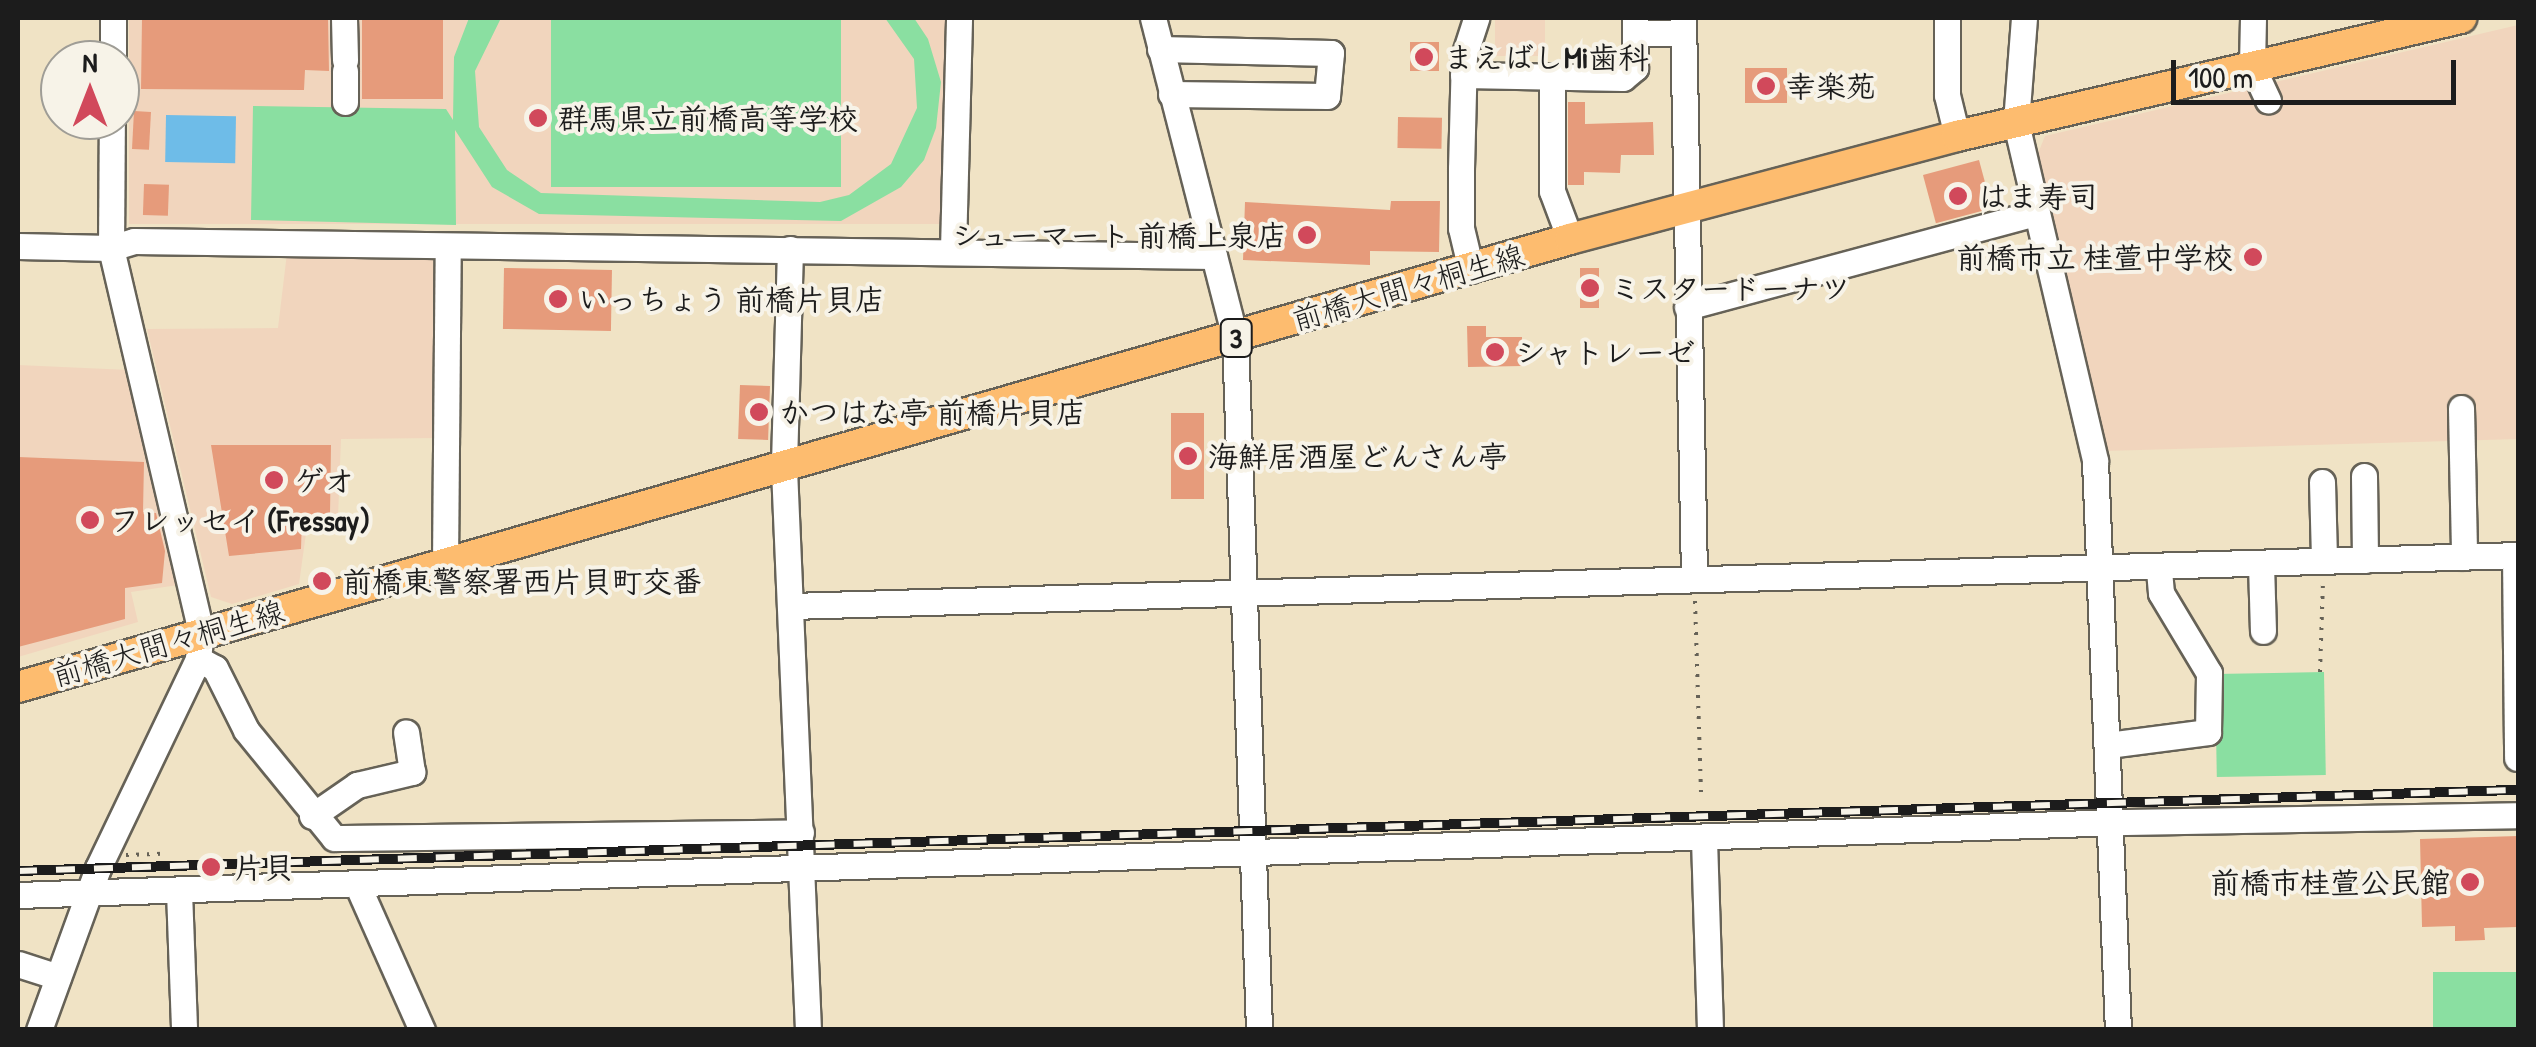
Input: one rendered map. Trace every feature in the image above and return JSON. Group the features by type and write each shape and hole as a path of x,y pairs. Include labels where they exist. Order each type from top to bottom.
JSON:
{"main road":[{"name":"前橋大間々桐生線","path":"18,687 200,646 445,563 784,470 1570,239 1957,136 2462,18"}],"street":[{"path":"344,18 345,102"},
{"path":"953,249 960,18"},
{"path":"1153,18 1234,338 1259,1030"},
{"path":"1471,270 1460,212 1463,75 1476,18"},
{"path":"1947,18 1947,95 1957,136"},
{"path":"2024,18 2016,124 2094,461 2103,570 2118,1030"},
{"path":"2253,18 2252,66 2268,100"},
{"path":"1463,75 1631,75 1635,25 1683,26 1682,209 1694,576"},
{"path":"1160,49 1332,54 1327,96 1171,94"},
{"path":"1552,77 1552,191 1570,239"},
{"path":"112,140 111,248 200,646 215,668 235,714 321,826"},
{"path":"1688,306 2036,214"},
{"path":"18,246 111,248 134,241 953,249 966,256 1214,256"},
{"path":"445,563 448,246"},
{"path":"790,248 784,470 808,1030"},
{"path":"2461,408 2464,556"},
{"path":"2364,476 2365,560"},
{"path":"2322,482 2324,562"},
{"path":"790,606 1243,589 1694,576 2103,570 2517,555 2517,758"},
{"path":"2261,564 2263,631"},
{"path":"2108,745 2208,732 2208,673 2162,593 2159,568"},
{"path":"38,1030 104,856 200,646"},
{"path":"321,826 358,786 412,772 406,732"},
{"path":"18,895 2518,815"},
{"path":"321,826 800,832"},
{"path":"1704,839 1710,1030"},
{"path":"357,884 422,1030"},
{"path":"179,891 184,1030"},
{"path":"18,964 58,977"}],"path":[{"path":"2320,672 2324,562"},
{"path":"1694,576 1701,796"},
{"path":"104,856 162,854"}],"shaded area":[{"name":"群馬県立前橋高等学校","path":"129,18 950,18 950,224 129,224 129,140 140,140 140,40 129,40"},
{"path":"1495,18 1545,18 1545,56 1495,56"},
{"name":"前橋市立 桂萱中学校","path":"2518,25 2518,439 2104,451 2035,161 2045,136"},
{"path":"287,253 439,258 436,438 341,439 338,518 308,519 299,584 232,604 211,597 147,329 278,328"},
{"name":"フレッセイ (Fressay)","path":"18,365 129,370 178,585 131,592 138,622 18,657"}],"green space":[{"path":"469,18 501,18 475,71 479,127 507,170 541,193 820,202 849,195 891,164 917,108 914,59 885,18 914,18 928,39 941,82 936,128 924,160 901,187 841,221 539,214 492,187 455,130 456,225 251,220 253,106 446,109 453,120 454,57"},
{"path":"551,18 841,18 841,187 551,187"},
{"path":"2324,672 2326,775 2217,777 2215,674"},
{"path":"2433,972 2518,972 2518,1029 2433,1029"}],"water":[{"path":"166,115 236,116 235,163 165,162"}],"building":[{"path":"142,18 328,18 329,71 305,70 304,90 141,89"},
{"path":"362,18 443,18 443,99 362,99"},
{"name":"まえばしMi歯科","path":"1410,42 1439,42 1439,71 1410,71"},
{"name":"幸楽苑","path":"1745,68 1787,68 1787,103 1745,103"},
{"path":"1568,102 1585,102 1585,124 1653,122 1654,155 1621,155 1620,173 1584,172 1584,185 1568,185"},
{"path":"140,111 151,112 149,150 132,149 132,140 140,140"},
{"path":"1398,117 1442,118 1441,149 1397,148"},
{"name":"はま寿司","path":"1979,160 1992,208 1936,223 1923,175"},
{"path":"144,184 169,185 168,216 143,215"},
{"name":"シューマート 前橋上泉店","path":"1391,201 1440,201 1439,252 1370,251 1370,265 1243,260 1245,202 1390,210"},
{"name":"いっちょう 前橋片貝店","path":"504,268 612,270 611,331 503,329"},
{"name":"ミスタードーナツ","path":"1580,268 1599,268 1599,308 1580,308"},
{"name":"シャトレーゼ","path":"1467,326 1486,326 1486,337 1522,337 1522,366 1468,367"},
{"name":"かつはな亭 前橋片貝店","path":"740,385 770,386 768,440 738,439"},
{"name":"海鮮居酒屋どんさん亭","path":"1171,413 1204,413 1204,499 1171,499"},
{"name":"ゲオ","path":"211,445 331,445 330,515 302,516 301,549 229,556"},
{"name":"フレッセイ (Fressay)","path":"18,457 144,462 143,512 156,513 165,551 162,583 125,588 125,619 18,647"},
{"name":"前橋市桂萱公民館","path":"2518,836 2518,927 2484,928 2485,940 2455,941 2455,926 2422,927 2420,839"}],"railway":[{"path":"18,871 2518,790"}],"place":[{"name":"まえばしMi歯科","path":"1424,57"},
{"name":"幸楽苑","path":"1766,86"},
{"name":"群馬県立前橋高等学校","path":"538,118"},
{"name":"はま寿司","path":"1958,196"},
{"name":"シューマート 前橋上泉店","path":"1307,235"},
{"name":"前橋市立 桂萱中学校","path":"2253,257"},
{"name":"ミスタードーナツ","path":"1590,288"},
{"name":"いっちょう 前橋片貝店","path":"558,299"},
{"name":"シャトレーゼ","path":"1495,352"},
{"name":"かつはな亭 前橋片貝店","path":"759,412"},
{"name":"海鮮居酒屋どんさん亭","path":"1188,456"},
{"name":"ゲオ","path":"274,480"},
{"name":"フレッセイ (Fressay)","path":"90,520"},
{"name":"前橋東警察署西片貝町交番","path":"322,581"},
{"name":"片貝","path":"211,867"},
{"name":"前橋市桂萱公民館","path":"2470,882"}]}
